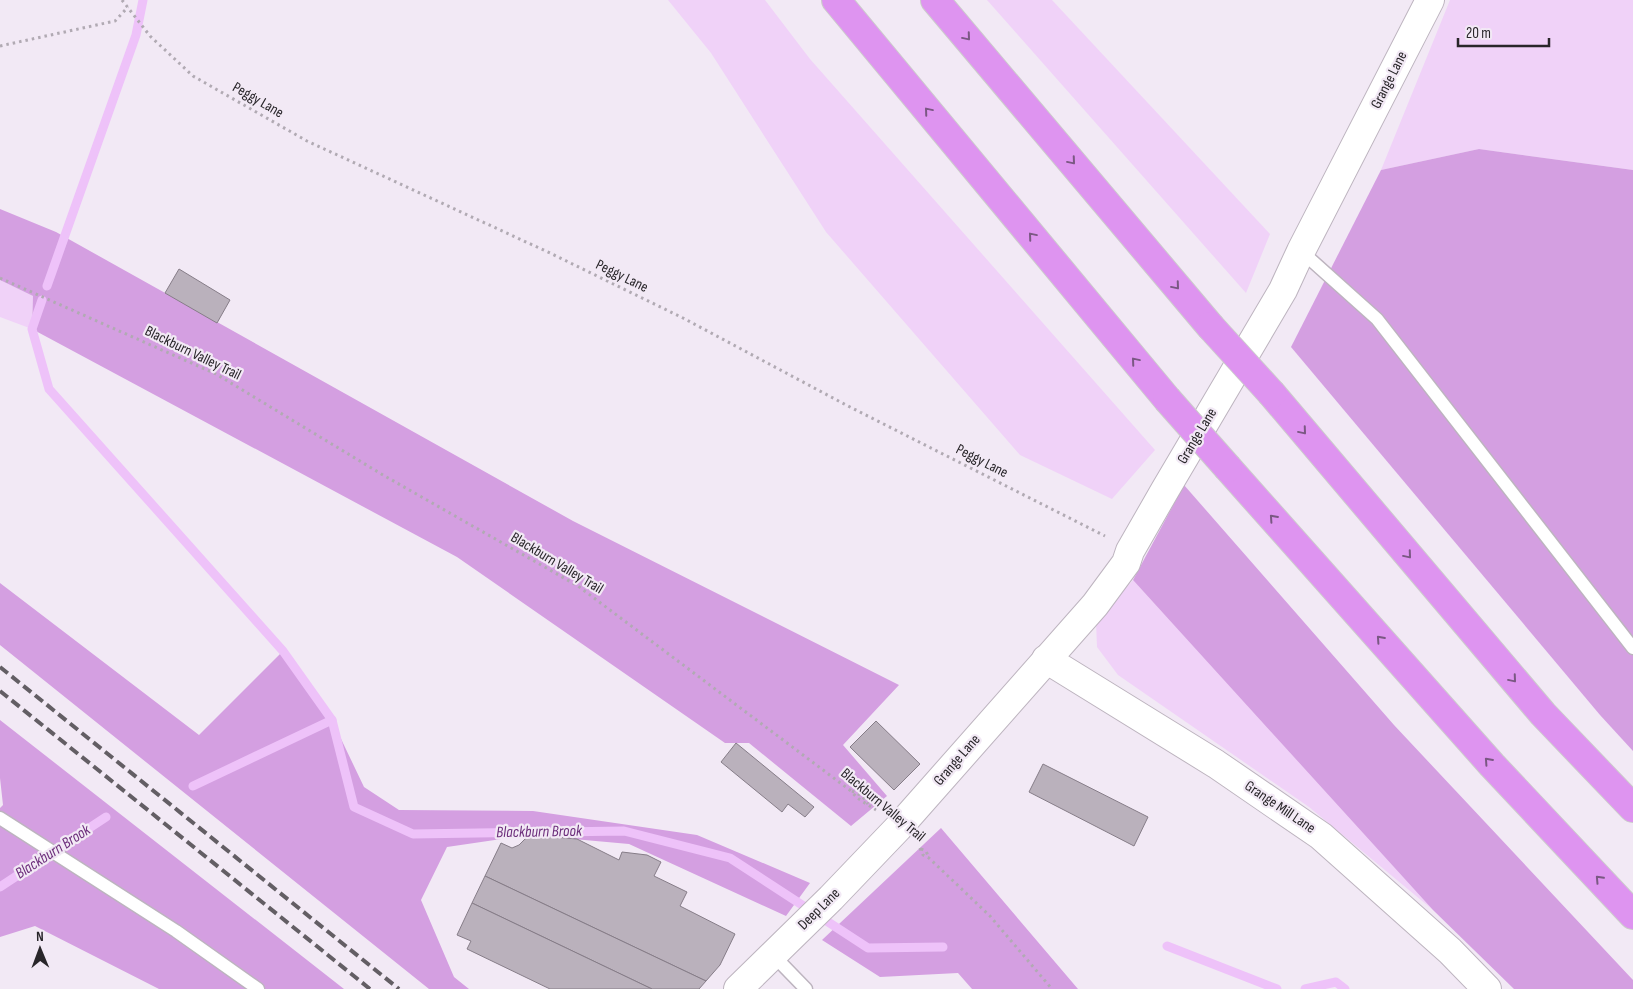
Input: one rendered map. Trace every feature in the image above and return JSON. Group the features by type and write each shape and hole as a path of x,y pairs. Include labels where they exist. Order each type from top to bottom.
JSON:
{"highway":[{"path":"836,0 1167,399 1492,765 1633,915"},
{"path":"935,0 1210,326 1272,394 1543,714 1633,808"}],"street":[{"name":"Grange Lane","path":"898,828 1094,606 1126,563 1130,551 1164,490 1283,290 1301,251 1430,0"},
{"name":"Grange Mill Lane","path":"1046,659 1216,764 1321,836 1450,951 1488,989"},
{"name":"Deep Lane","path":"738,989 898,828"}],"lane":[{"path":"1301,251 1377,319 1633,648"},
{"path":"0,818 176,931 258,989"},
{"path":"773,955 806,989"}],"path":[{"name":"Peggy Lane","path":"122,0 150,36 194,76 307,141 550,253 683,318 848,406 1084,524 1130,551"},
{"path":"0,46 115,21 128,7"},
{"name":"Blackburn Valley Trail","path":"0,278 216,374 383,475 578,586 851,791 859,801 868,805 898,828 920,849 923,855 929,858 990,916 1052,989"}],"shaded area":[{"path":"668,0 765,0 810,59 1155,450 1112,499 1020,455 826,232 711,53"},
{"path":"987,0 1052,0 1270,234 1246,293"},
{"path":"1450,0 1633,0 1633,170 1479,149 1381,170"},
{"path":"1479,149 1633,170 1633,751 1600,715 1291,347 1381,170"},
{"path":"0,209 56,232 573,521 899,685 843,745 887,796 851,826 749,743 725,743 457,557 32,329 33,296 0,280"},
{"path":"0,280 33,296 32,329 0,317"},
{"path":"1184,485 1394,725 1633,980 1633,989 1514,989 1433,910 1133,580"},
{"path":"1133,580 1433,910 1309,807 1118,675 1097,647 1096,622"},
{"path":"0,583 199,735 283,651 332,720 364,787 399,810 533,811 697,835 810,883 786,916 629,844 529,835 447,847 421,900 454,977 469,989 429,989 0,645"},
{"path":"0,720 344,989 159,989 35,926 0,937 0,808 3,805 0,778"},
{"path":"941,828 1078,989 972,989 958,973 880,977 822,940"}],"building":[{"path":"179,269 230,300 217,323 165,293"},
{"path":"876,721 920,764 894,790 850,747"},
{"path":"736,743 814,807 805,817 788,804 782,812 721,762"},
{"path":"1043,764 1148,817 1134,846 1029,792"},
{"path":"532,835 577,839 619,860 622,852 647,855 661,862 654,876 687,892 680,906 735,934 720,965 706,981 485,876 501,843 512,848"},
{"path":"485,876 706,981 699,989 652,989 472,903"},
{"path":"472,903 652,989 550,989 467,949 471,941 457,935"}],"waterway":[{"path":"47,286 136,35 143,0"},
{"path":"42,300 32,329 49,389 283,651 332,720"},
{"name":"Blackburn Brook","path":"193,786 332,720 354,807 413,834 624,831 730,858 868,948 943,947"},
{"name":"Blackburn Brook","path":"0,887 106,817"},
{"name":"Blackburn Brook","path":"1167,946 1277,989"},
{"name":"Blackburn Brook","path":"1305,989 1336,982 1345,989"}],"railway":[{"path":"0,667 399,989"},
{"path":"0,691 370,989"}]}
